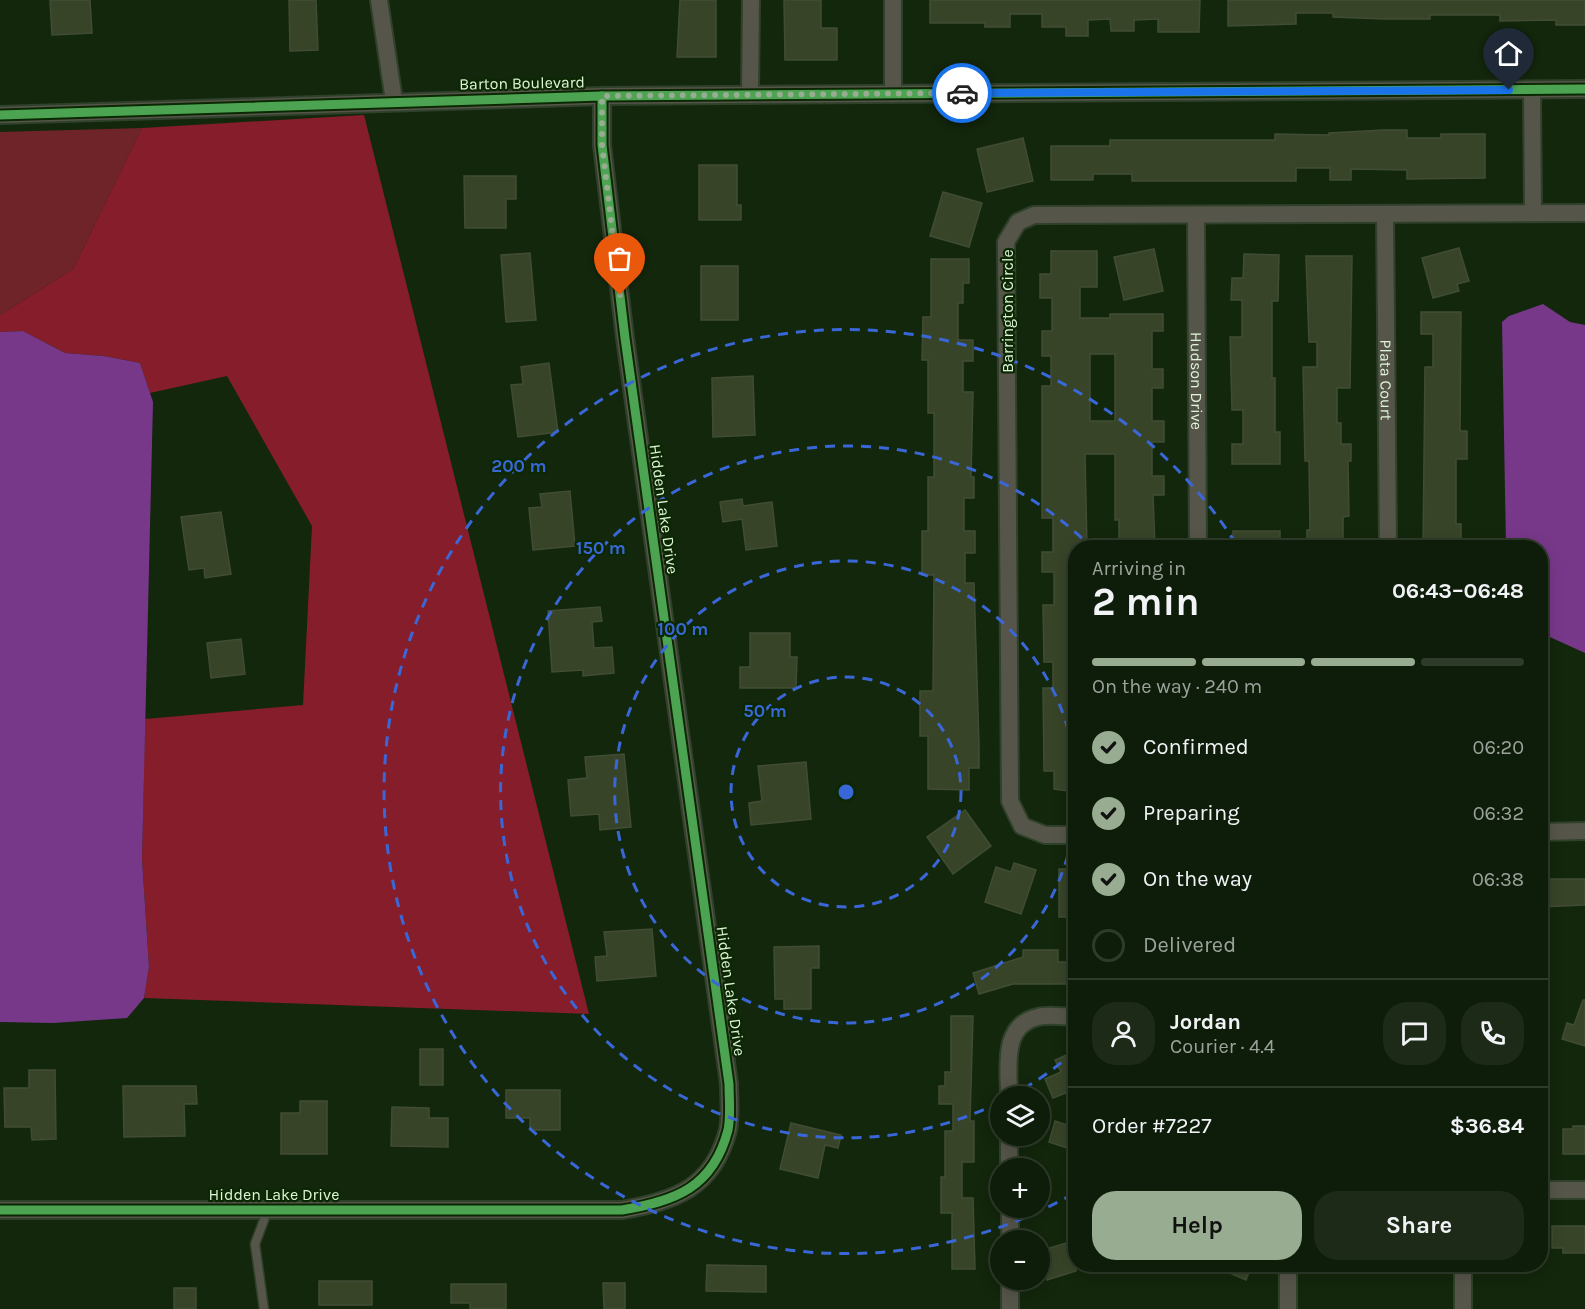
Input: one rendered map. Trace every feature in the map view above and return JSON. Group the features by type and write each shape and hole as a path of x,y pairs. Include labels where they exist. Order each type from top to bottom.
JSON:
{"street":[{"path":"379,0 394,101"},
{"path":"750,95 751,0"},
{"path":"893,0 893,94"},
{"name":"Barton Boulevard","path":"0,116 394,101 602,96 1585,89"},
{"path":"1532,90 1533,213"},
{"name":"Hidden Lake Drive","path":"0,1210 622,1210 659,1204 687,1192 715,1165 729,1129 729,1084 625,338 602,145 602,96"},
{"name":"Barrington Circle","path":"1068,835 1045,835 1022,826 1010,801 1006,242 1018,222 1034,215 1585,213"},
{"name":"Plata Court","path":"1385,214 1388,540"},
{"name":"Hudson Drive","path":"1196,215 1198,540"},
{"path":"1548,831 1585,831"},
{"path":"1009,1086 1009,1044 1017,1028 1037,1017 1068,1017"},
{"path":"1548,1190 1585,1190"},
{"path":"1288,1272 1288,1309"},
{"path":"1463,1272 1463,1309"},
{"path":"1010,1290 1010,1309"}],"lane":[{"path":"264,1309 255,1244 268,1209"}],"shaded area":[{"path":"364,115 589,1014 144,998 149,967 142,859 145,719 303,705 312,526 227,376 150,393 140,363 104,356 65,353 23,331 0,332 0,315 73,269 142,128"},
{"path":"142,128 73,269 0,315 0,132"},
{"path":"1543,304 1570,322 1585,325 1585,653 1548,636 1548,540 1506,540 1502,322 1509,316"},
{"path":"23,331 65,353 104,356 140,363 153,402 142,859 149,967 144,998 127,1018 53,1023 0,1022 0,332"}],"building":[{"path":"50,0 90,0 92,33 52,35"},
{"path":"289,0 316,0 318,50 290,51"},
{"path":"680,0 716,0 716,57 677,57"},
{"path":"784,0 821,0 821,28 837,28 837,60 785,60"},
{"path":"930,0 1200,0 1199,32 1158,32 1158,19 1134,20 1134,31 1111,31 1110,19 1088,20 1088,36 1066,36 1066,27 1042,27 1042,14 1010,14 1010,27 985,27 985,23 930,23"},
{"path":"1228,0 1585,0 1585,25 1556,25 1556,20 1500,21 1500,15 1430,15 1430,19 1385,19 1333,17 1333,13 1296,13 1296,24 1228,26"},
{"path":"1407,130 1407,138 1441,138 1441,134 1485,134 1485,178 1407,179 1407,170 1351,169 1351,180 1330,180 1330,168 1296,168 1296,181 1132,181 1132,174 1093,174 1093,180 1051,180 1051,146 1110,146 1110,140 1275,140 1275,134 1329,135 1329,133"},
{"path":"1023,138 1033,181 987,192 977,149"},
{"path":"699,165 737,165 737,205 741,205 741,220 699,220"},
{"path":"464,176 516,176 516,199 506,199 506,228 465,228"},
{"path":"943,192 982,203 969,247 930,236"},
{"path":"1459,248 1469,281 1457,284 1459,291 1433,298 1422,258"},
{"path":"1154,249 1163,291 1124,300 1114,257"},
{"path":"1051,251 1097,251 1097,287 1080,287 1080,318 1110,318 1110,314 1163,314 1163,331 1152,331 1152,369 1163,369 1163,388 1152,388 1152,421 1164,421 1164,442 1152,442 1152,476 1164,476 1164,495 1153,495 1155,540 1119,540 1119,520 1115,520 1115,454 1085,454 1087,540 1068,540 1068,791 1054,789 1054,771 1044,771 1043,688 1053,688 1053,662 1044,662 1043,605 1054,605 1054,572 1042,572 1042,552 1053,552 1053,518 1042,518 1042,386 1051,386 1051,356 1042,356 1042,331 1052,331 1052,298 1040,298 1040,274 1051,274","holes":["1090,354 1115,354 1115,421 1090,421"]},
{"path":"530,253 536,320 506,322 501,255"},
{"path":"1244,254 1279,255 1278,301 1272,301 1272,378 1275,378 1275,432 1280,432 1280,464 1232,464 1232,444 1243,444 1243,410 1232,410 1230,337 1242,337 1242,300 1231,300 1232,278 1243,278"},
{"path":"1306,256 1352,256 1350,388 1337,388 1337,423 1341,423 1341,444 1351,444 1351,461 1348,461 1349,516 1343,517 1343,540 1307,540 1307,530 1310,530 1309,461 1305,461 1303,367 1317,367 1317,342 1309,342"},
{"path":"931,259 969,259 969,283 963,283 963,303 958,303 958,340 973,340 973,361 963,361 963,392 973,392 971,477 974,477 974,498 964,498 964,531 975,531 975,553 965,553 965,583 974,583 979,745 979,768 969,768 969,790 928,789 928,736 920,736 920,691 933,691 934,575 922,575 922,531 928,531 928,477 934,477 934,413 928,413 928,360 922,360 923,317 931,317"},
{"path":"701,266 738,266 738,320 701,320"},
{"path":"1421,312 1461,312 1460,431 1467,431 1467,459 1456,459 1456,524 1461,524 1461,540 1423,540 1425,367 1433,367 1433,334 1421,334"},
{"path":"549,363 558,432 518,437 511,385 523,384 521,367"},
{"path":"753,376 755,435 713,437 712,378"},
{"path":"570,491 575,546 533,550 529,508 542,507 540,494"},
{"path":"742,499 743,506 772,502 777,546 746,550 742,519 723,522 720,502"},
{"path":"221,512 231,574 205,578 204,568 189,570 181,517"},
{"path":"1233,531 1280,531 1280,540 1233,540"},
{"path":"600,607 602,621 592,622 594,648 612,647 614,673 583,676 583,670 552,672 548,611"},
{"path":"750,633 790,633 790,657 797,657 796,688 740,688 740,667 750,667"},
{"path":"241,639 245,674 211,678 207,643"},
{"path":"624,754 631,827 600,830 599,814 571,816 568,780 587,778 585,757"},
{"path":"806,762 811,819 751,825 749,803 762,801 758,766"},
{"path":"965,810 991,846 953,874 927,837"},
{"path":"1014,863 1036,870 1021,914 985,902 996,867 1011,872"},
{"path":"1059,869 1068,869 1068,917 1059,917"},
{"path":"1548,879 1585,879 1585,905 1548,907"},
{"path":"652,929 656,976 597,981 595,957 607,956 604,932"},
{"path":"819,946 819,968 811,968 811,1009 784,1009 784,999 775,999 774,947"},
{"path":"1023,950 1058,950 1058,962 1068,962 1068,984 1013,984 979,994 973,973 1023,957"},
{"path":"1583,1000 1585,1000 1585,1046 1562,1039 1567,1023 1574,1025"},
{"path":"951,1016 973,1016 970,1121 974,1121 974,1162 962,1162 962,1198 973,1198 975,1269 952,1269 952,1213 941,1213 941,1177 945,1177 945,1131 953,1131 953,1104 939,1104 939,1086 945,1086 945,1072 951,1072"},
{"path":"420,1049 443,1049 443,1085 420,1085"},
{"path":"1068,1054 1068,1092 1053,1098 1050,1086 1045,1079 1061,1072 1055,1060"},
{"path":"29,1070 55,1070 56,1139 32,1140 31,1127 5,1127 4,1088 29,1088"},
{"path":"123,1086 196,1086 197,1104 184,1104 185,1136 124,1137"},
{"path":"506,1090 560,1090 560,1130 530,1130 530,1118 506,1118"},
{"path":"300,1101 327,1101 327,1154 281,1154 281,1113 300,1113"},
{"path":"392,1107 429,1108 429,1118 448,1118 448,1147 391,1146"},
{"path":"1055,1121 1068,1125 1068,1148 1050,1142"},
{"path":"791,1123 841,1135 838,1148 825,1145 818,1178 780,1169"},
{"path":"1573,1126 1585,1126 1585,1154 1563,1154 1563,1129 1573,1129"},
{"path":"1552,1226 1585,1226 1585,1253 1563,1253 1563,1248 1552,1248"},
{"path":"1068,1242 1068,1272 1073,1272 1050,1279 1050,1248"},
{"path":"707,1265 766,1266 766,1292 706,1291"},
{"path":"1228,1272 1249,1272 1246,1280"},
{"path":"319,1281 372,1281 372,1305 319,1305"},
{"path":"603,1283 625,1283 625,1309 604,1309"},
{"path":"451,1284 506,1284 506,1309 470,1309 470,1303 451,1303"},
{"path":"174,1288 196,1288 196,1309 174,1309"}],"cycle path":[{"path":"0,115 602,96 1585,89"},
{"path":"0,1210 622,1210 675,1196 702,1178 713,1166 729,1125 729,1084 625,338 602,145 602,96"}],"way so far":[{"path":"620,295 602,145 602,96 962,93"}],"route":[{"path":"962,93 1509,90"}]}
